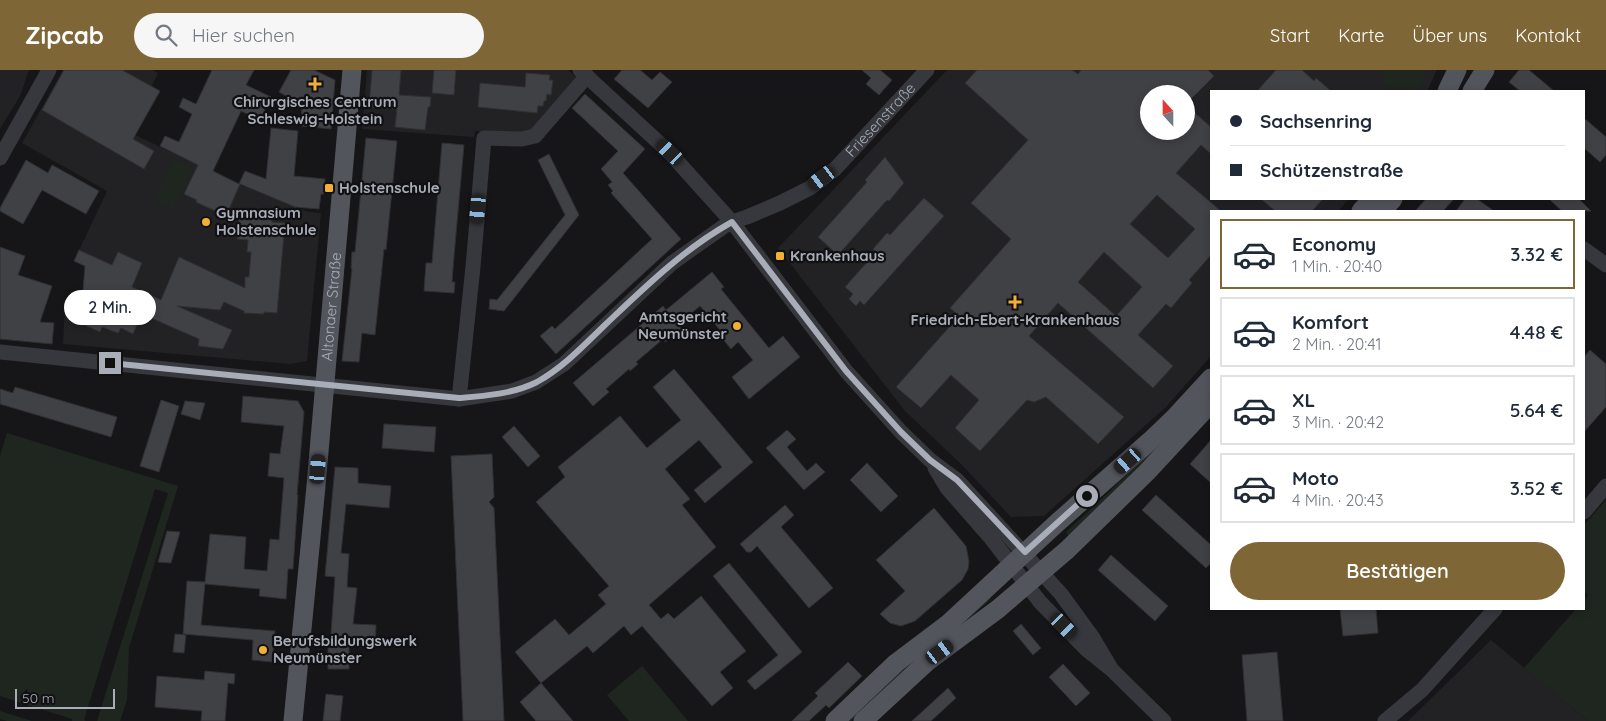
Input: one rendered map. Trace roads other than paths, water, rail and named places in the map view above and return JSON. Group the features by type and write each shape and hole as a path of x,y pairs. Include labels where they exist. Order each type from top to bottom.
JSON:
{"main road":[{"path":"1447,90 1457,70"},
{"path":"1473,90 1485,70"},
{"name":"Altonaer Straße","path":"293,721 325,384 350,71"},
{"path":"1361,210 1371,200"},
{"path":"1383,210 1392,200"},
{"path":"835,721 896,663 949,623 1018,558 1150,441 1210,379"},
{"path":"862,721 928,661 998,609 1066,550 1146,472 1210,404"}],"street":[{"path":"0,158 49,70"},
{"name":"Friesenstraße","path":"0,352 459,398 481,397 512,391 536,382 564,364 672,263 732,222 780,203 810,188 835,169 922,72"},
{"path":"459,398 484,138 522,139 535,136 584,73 670,152 732,222 846,371 901,432 930,460 947,488 1018,558 1041,571 1061,594 1093,638 1112,670"},
{"path":"1585,250 1606,265"},
{"path":"1585,511 1606,486"},
{"path":"1018,558 1026,585 1086,650 1112,670 1164,721"},
{"path":"1385,721 1422,690 1494,610"}],"place":[{"name":"Chirurgisches Centrum Schleswig-Holstein","path":"315,84"},
{"name":"Holstenschule","path":"329,188"},
{"name":"Gymnasium Holstenschule","path":"206,222"},
{"name":"Krankenhaus","path":"780,256"},
{"name":"Friedrich-Ebert-Krankenhaus","path":"1015,302"},
{"name":"Amtsgericht Neumünster","path":"737,326"},
{"name":"Berufsbildungswerk Neumünster","path":"263,650"}]}
